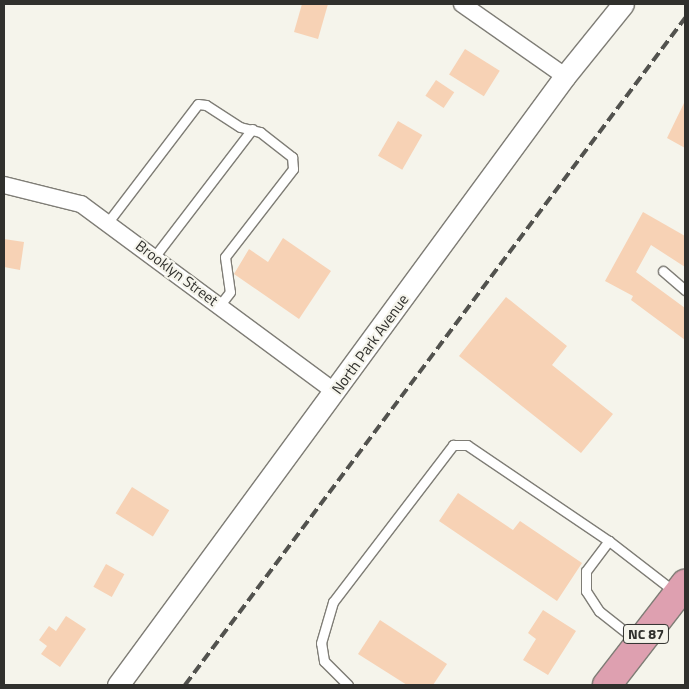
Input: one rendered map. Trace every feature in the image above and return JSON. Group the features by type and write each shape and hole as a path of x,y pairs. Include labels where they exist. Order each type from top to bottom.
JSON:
{"highway":[{"name":"NC 87","path":"607,685 681,589"}],"street":[{"path":"462,4 565,76"},
{"name":"North Park Avenue","path":"118,685 335,392 565,76 623,4"},
{"name":"Brooklyn Street","path":"4,185 63,197 108,222 335,392"}],"lane":[{"path":"108,222 198,104 206,105 240,127 252,129 292,157 293,169 225,257 230,292 220,305"},
{"path":"155,256 252,129"},
{"path":"663,271 685,290"},
{"path":"348,685 324,661 321,643 333,602 453,444 467,445 681,589"},
{"path":"609,541 586,571 586,591 599,611 640,643"}],"building":[{"path":"302,4 328,4 318,39 294,32"},
{"path":"465,49 500,71 484,96 449,74"},
{"path":"436,80 454,92 444,108 425,96"},
{"path":"685,101 685,148 667,138"},
{"path":"398,121 422,135 402,170 378,156"},
{"path":"643,212 685,236 685,267 651,245 636,272 685,308 685,340 631,300 633,296 605,281"},
{"path":"283,238 331,271 299,319 234,274 249,249 268,262"},
{"path":"4,239 24,242 20,270 4,267"},
{"path":"506,297 567,346 552,365 613,414 581,453 459,356"},
{"path":"132,487 169,510 153,537 116,513"},
{"path":"458,493 513,530 520,521 582,563 557,601 439,521"},
{"path":"106,564 124,574 112,597 93,587"},
{"path":"543,610 576,631 548,675 523,660 536,639 528,633"},
{"path":"66,616 86,629 60,667 41,654 47,646 39,640 49,626 56,631"},
{"path":"380,620 447,664 433,685 407,685 358,654"}],"railway":[{"path":"185,685 685,18"}]}
